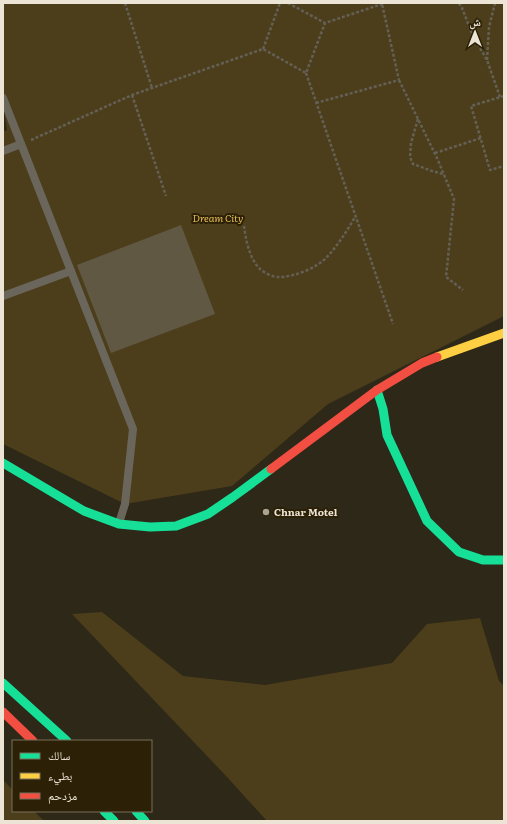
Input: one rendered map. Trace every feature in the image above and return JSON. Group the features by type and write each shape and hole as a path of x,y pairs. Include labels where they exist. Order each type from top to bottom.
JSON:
{"street":[{"path":"3,463 84,510 118,524 150,527 176,526 208,514 234,498 377,390 422,363 504,333"},
{"path":"377,390 383,409 386,435 427,521 458,552 483,560 504,560"},
{"path":"3,683 66,740"},
{"path":"3,712 32,740"},
{"path":"105,812 114,821"},
{"path":"137,812 145,821"}],"lane":[{"path":"3,98 133,430 125,504 118,524"},
{"path":"3,152 21,144"},
{"path":"3,296 71,271"}],"path":[{"path":"125,3 152,88"},
{"path":"21,144 132,95 263,48 280,3"},
{"path":"288,3 325,23 383,4 399,80 435,153 454,199 446,277 463,290"},
{"path":"459,3 473,36 487,60 500,97"},
{"path":"487,60 489,27 495,3"},
{"path":"325,23 306,73 393,324"},
{"path":"263,48 306,73"},
{"path":"316,103 399,80"},
{"path":"132,95 166,196"},
{"path":"504,96 471,106 490,170 504,166"},
{"path":"418,118 411,143 410,157 413,164 444,174"},
{"path":"435,153 480,138"},
{"path":"244,226 253,261 260,270 277,278 299,274 326,259 347,231 355,216"}],"green space":[{"name":"Dream City","path":"3,3 504,3 504,316 328,404 232,486 125,504 3,444 3,132 7,130 3,103"},
{"path":"102,612 183,676 265,685 392,663 427,624 480,618 499,681 504,686 504,821 267,821 72,614"},
{"path":"3,780 12,789 12,812 35,812 44,821 3,821"}],"building":[{"path":"181,225 215,314 111,353 77,265"}],"traffic: fast":[{"path":"377,390 383,409 387,435 427,521 459,552 483,560 504,560"},
{"path":"3,463 84,511 119,524 150,527 176,526 208,514 271,469"},
{"path":"3,683 66,740"},
{"path":"105,812 114,821"},
{"path":"137,812 145,821"}],"traffic: slow":[{"path":"437,357 504,333"}],"traffic: jam":[{"path":"271,469 377,390 422,363 437,357"},
{"path":"3,712 32,740"}],"place":[{"name":"Chnar Motel","path":"266,512"}]}
